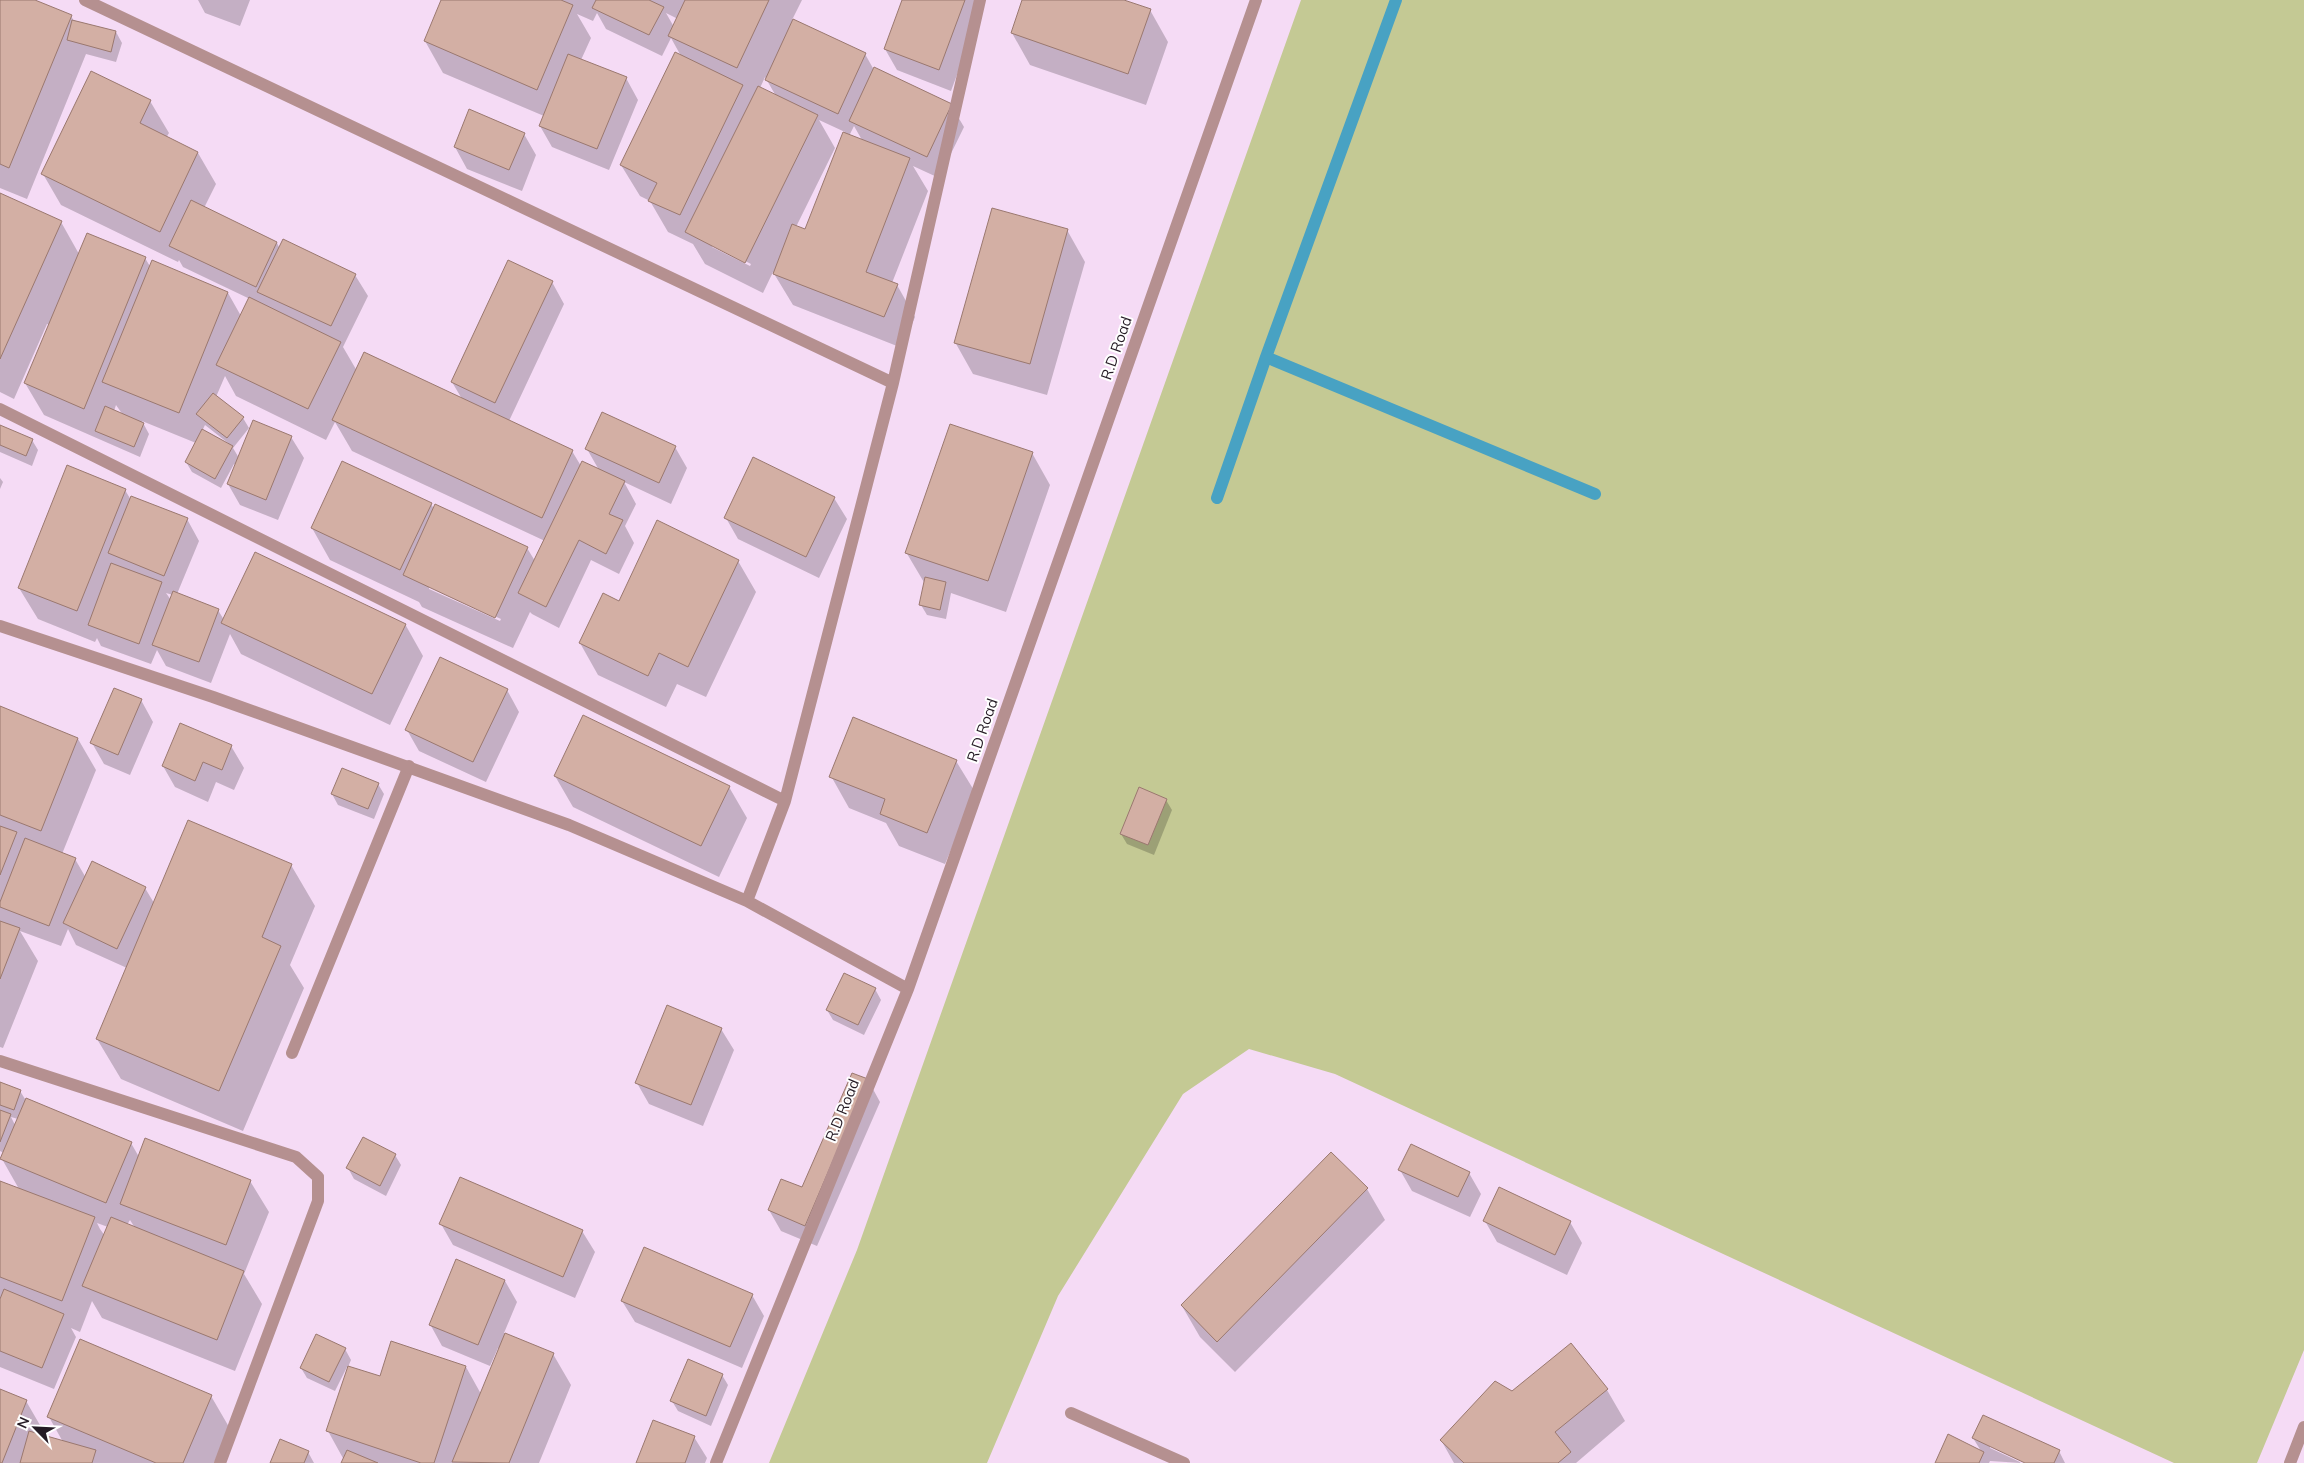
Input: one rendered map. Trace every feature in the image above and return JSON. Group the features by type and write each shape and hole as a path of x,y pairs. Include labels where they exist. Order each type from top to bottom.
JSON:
{"street":[{"path":"84,0 893,383"},
{"path":"747,901 785,800 893,383 980,0"},
{"name":"R.D Road","path":"716,1463 908,989 1256,0"},
{"path":"0,409 785,800"},
{"path":"0,626 213,697 569,825 747,901 908,989"},
{"path":"292,1053 409,766"},
{"path":"0,1061 296,1157 318,1177 318,1202 220,1463"},
{"path":"1071,1413 1184,1463"},
{"path":"2290,1463 2304,1427"}],"green space":[{"path":"1301,0 2304,0 2304,1350 2257,1463 2174,1463 1335,1074 1249,1049 1183,1094 1058,1296 987,1463 769,1463 857,1250"}],"building":[{"path":"0,0 35,0 72,15 9,168 0,164"},
{"path":"441,0 561,0 573,5 537,90 424,41"},
{"path":"596,0 649,0 664,7 649,35 592,8"},
{"path":"685,0 769,0 737,68 668,36"},
{"path":"902,0 965,0 939,70 884,49"},
{"path":"1022,0 1124,0 1151,9 1128,74 1011,33"},
{"path":"793,19 866,53 838,114 765,80"},
{"path":"72,20 116,31 111,52 67,40"},
{"path":"675,52 743,85 680,215 648,201 657,183 620,165"},
{"path":"568,54 627,77 597,149 539,126"},
{"path":"874,67 952,104 927,157 849,121"},
{"path":"91,71 151,100 140,123 198,152 160,232 41,174"},
{"path":"758,86 818,115 745,263 685,232"},
{"path":"469,109 525,133 509,170 454,147"},
{"path":"843,132 910,158 866,272 898,284 884,317 773,274 792,224 805,229"},
{"path":"0,193 62,221 0,359"},
{"path":"191,200 277,242 256,287 169,246"},
{"path":"992,208 1068,229 1030,364 954,343"},
{"path":"87,233 146,257 84,409 24,383"},
{"path":"283,239 356,274 331,326 257,292"},
{"path":"152,260 228,292 179,413 102,382"},
{"path":"508,260 553,281 495,403 451,382"},
{"path":"249,297 341,342 308,409 216,365"},
{"path":"364,352 573,450 542,518 332,420"},
{"path":"213,393 244,417 227,438 196,414"},
{"path":"105,406 144,423 134,447 95,431"},
{"path":"602,412 676,446 659,483 585,449"},
{"path":"253,420 292,436 266,500 227,484"},
{"path":"950,424 1033,452 988,581 905,553"},
{"path":"0,425 33,439 26,456 0,445"},
{"path":"202,429 233,446 215,479 185,462"},
{"path":"753,457 835,497 806,557 724,518"},
{"path":"342,461 432,503 400,570 311,528"},
{"path":"582,461 625,481 609,514 623,520 606,554 579,540 546,607 518,593"},
{"path":"67,465 126,489 77,611 18,588"},
{"path":"131,496 188,518 164,576 108,553"},
{"path":"435,504 528,547 495,618 403,575"},
{"path":"657,520 739,560 688,667 659,653 648,676 579,643 603,593 619,601"},
{"path":"255,552 406,624 372,694 221,623"},
{"path":"111,563 162,582 139,644 88,625"},
{"path":"925,577 946,582 940,610 919,605"},
{"path":"173,591 219,609 199,662 152,645"},
{"path":"440,657 508,689 473,762 405,730"},
{"path":"114,688 142,699 118,755 90,743"},
{"path":"0,706 78,738 41,831 0,815"},
{"path":"583,715 730,786 701,846 554,776"},
{"path":"853,717 957,760 927,833 880,814 885,799 829,777"},
{"path":"180,723 232,745 222,770 203,762 195,781 162,766"},
{"path":"342,768 379,783 368,809 331,794"},
{"path":"1139,787 1167,799 1148,845 1120,834"},
{"path":"188,820 292,864 262,937 281,946 219,1091 96,1039"},
{"path":"0,826 17,832 0,875"},
{"path":"25,838 76,858 49,926 0,907 0,902"},
{"path":"92,861 146,887 117,949 63,923"},
{"path":"0,921 20,928 0,979"},
{"path":"844,973 876,988 858,1025 826,1010"},
{"path":"667,1005 722,1028 691,1105 635,1083"},
{"path":"852,1073 868,1079 805,1226 768,1210 781,1179 802,1187"},
{"path":"0,1082 21,1090 14,1110 0,1105"},
{"path":"26,1098 132,1142 106,1203 0,1159"},
{"path":"0,1110 11,1114 0,1142"},
{"path":"363,1137 396,1154 380,1186 346,1168"},
{"path":"145,1138 251,1180 226,1245 120,1204"},
{"path":"1411,1144 1470,1172 1458,1197 1398,1170"},
{"path":"1331,1152 1368,1188 1217,1342 1181,1305"},
{"path":"460,1177 583,1230 563,1277 439,1224"},
{"path":"0,1181 95,1217 62,1301 0,1277"},
{"path":"1499,1187 1571,1221 1555,1255 1483,1221"},
{"path":"111,1217 244,1271 217,1340 82,1286"},
{"path":"644,1247 753,1294 730,1347 621,1301"},
{"path":"456,1259 505,1280 478,1345 429,1325"},
{"path":"4,1289 64,1314 42,1368 0,1351 0,1299"},
{"path":"505,1333 554,1353 509,1463 452,1462"},
{"path":"316,1334 346,1348 329,1382 300,1368"},
{"path":"80,1339 212,1395 183,1463 156,1463 47,1417"},
{"path":"391,1341 466,1366 434,1463 421,1463 326,1431 348,1366 380,1376"},
{"path":"1571,1343 1608,1389 1555,1432 1571,1452 1558,1463 1464,1463 1440,1440 1495,1381 1512,1391"},
{"path":"688,1359 723,1374 706,1416 670,1401"},
{"path":"0,1389 27,1400 2,1463 0,1463"},
{"path":"1983,1415 2060,1450 2054,1463 2025,1463 1972,1438"},
{"path":"653,1420 695,1436 685,1463 636,1463"},
{"path":"29,1431 96,1450 92,1463 20,1463"},
{"path":"1948,1434 1984,1452 1979,1463 1935,1463"},
{"path":"280,1439 309,1451 304,1463 270,1463"},
{"path":"347,1450 378,1463 341,1463"}],"waterway":[{"path":"1217,498 1266,357 1396,0"},
{"path":"1266,357 1595,494"}]}
